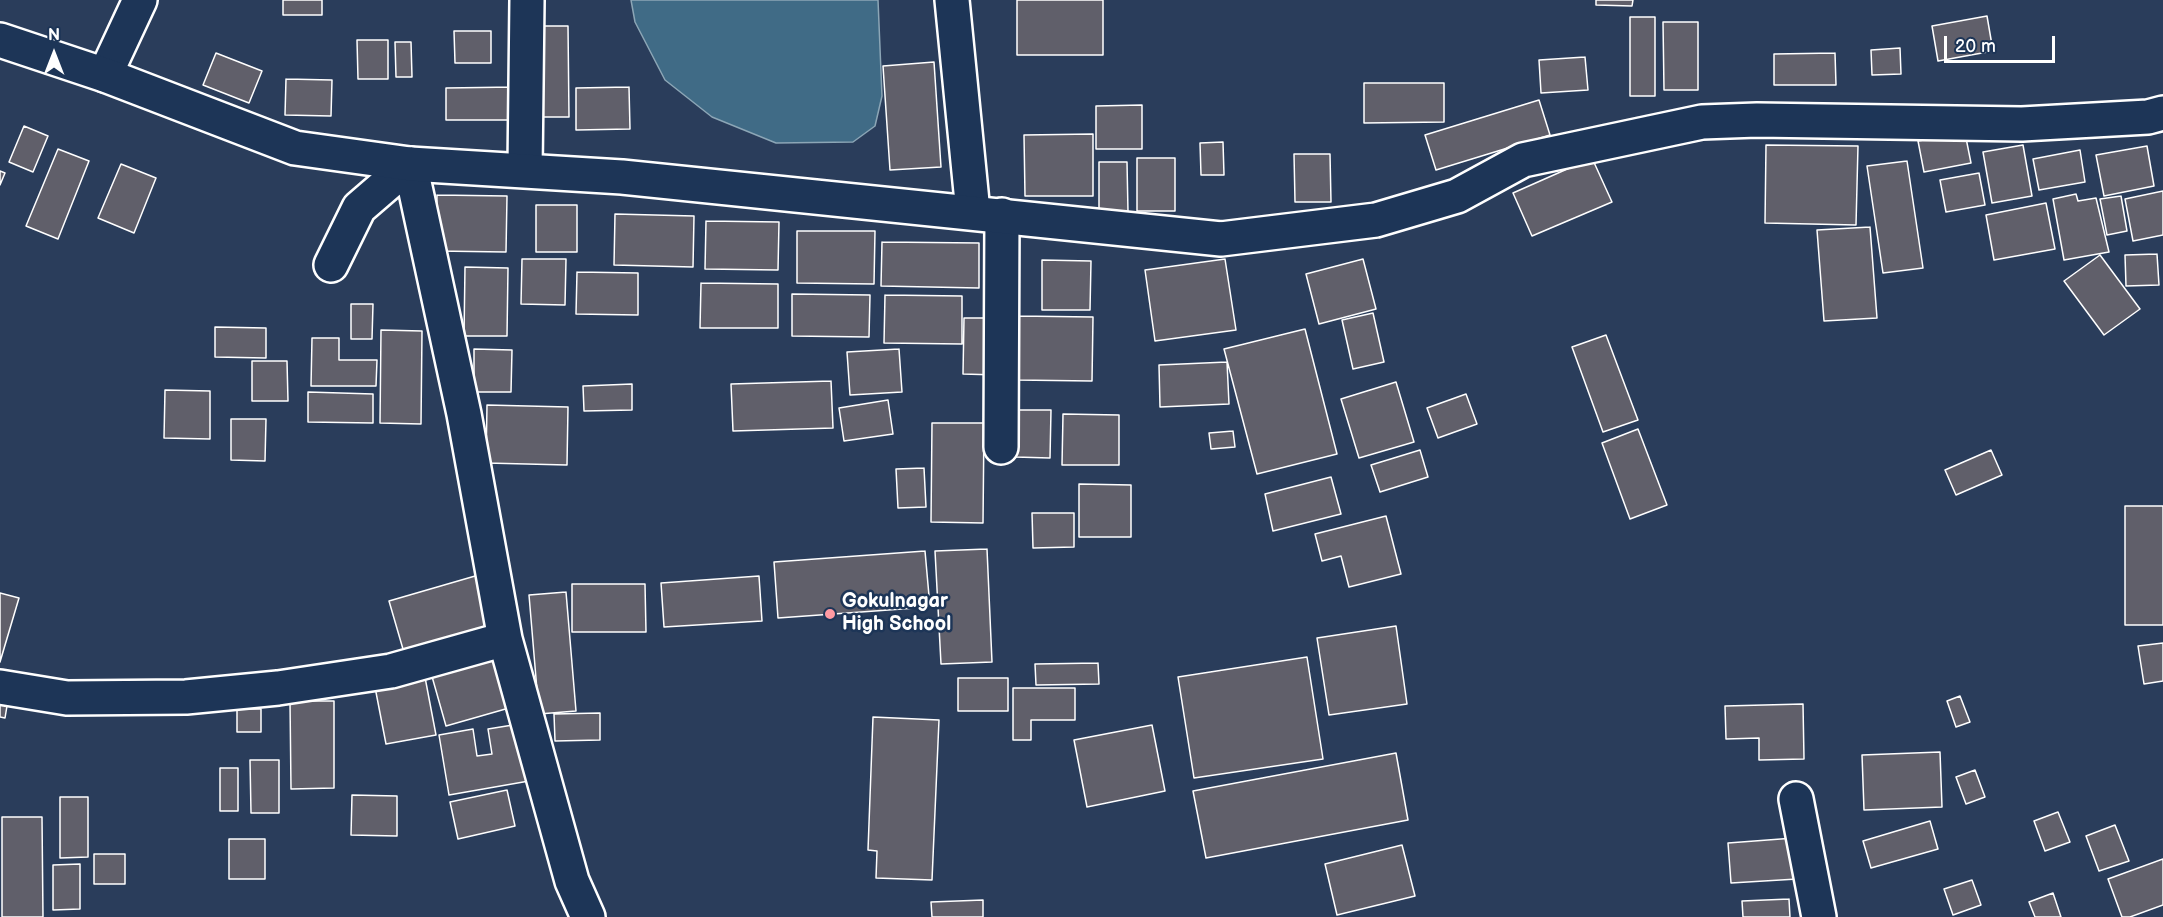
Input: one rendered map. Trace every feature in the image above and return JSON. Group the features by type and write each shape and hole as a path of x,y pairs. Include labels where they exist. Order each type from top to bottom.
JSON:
{"street":[{"path":"105,75 140,0"},
{"path":"525,169 527,0"},
{"path":"952,0 987,213 1001,447"},
{"path":"0,40 105,75 295,148 410,164 525,169 987,213 1221,240 1376,220 1457,196 1522,160 1702,122 1757,120 2022,124 2148,117 2163,113"},
{"path":"331,265 359,208 410,164"},
{"path":"410,164 464,414 506,639 572,881 588,917"},
{"path":"0,687 67,698 186,697 324,682 391,671 506,639"},
{"path":"1796,799 1819,917"}],"water":[{"path":"631,0 878,0 882,96 875,126 853,142 776,143 712,117 665,80 635,22"}],"building":[{"path":"283,0 322,0 322,15 283,15"},
{"path":"1017,0 1103,0 1103,55 1017,55"},
{"path":"1596,0 1633,0 1632,6 1596,5"},
{"path":"1987,16 1993,51 1938,61 1932,26"},
{"path":"1630,17 1655,17 1655,96 1630,96"},
{"path":"1663,22 1698,22 1698,90 1664,90"},
{"path":"537,26 568,26 569,117 538,117"},
{"path":"454,31 491,31 491,63 455,63"},
{"path":"357,40 388,40 388,79 358,79"},
{"path":"395,42 411,42 412,77 396,77"},
{"path":"1900,48 1901,74 1872,75 1871,50"},
{"path":"216,53 262,71 249,103 203,85"},
{"path":"1835,53 1836,85 1774,85 1774,54"},
{"path":"1585,57 1588,90 1541,93 1539,60"},
{"path":"934,62 941,167 890,170 883,66"},
{"path":"286,79 332,80 331,116 285,115"},
{"path":"1364,83 1444,83 1444,122 1364,123"},
{"path":"514,87 515,120 446,120 446,88"},
{"path":"629,87 630,129 576,130 576,88"},
{"path":"1539,100 1550,135 1436,170 1425,135"},
{"path":"1142,105 1142,149 1096,149 1096,106"},
{"path":"24,126 48,136 33,172 9,162"},
{"path":"1965,133 1971,163 1924,172 1918,141"},
{"path":"1093,134 1093,196 1025,196 1024,135"},
{"path":"1223,142 1224,175 1201,175 1200,143"},
{"path":"1766,145 1858,146 1856,225 1765,223"},
{"path":"2023,145 2032,196 1992,203 1983,152"},
{"path":"2147,146 2154,186 2104,196 2096,155"},
{"path":"58,149 89,161 58,239 26,226"},
{"path":"2080,150 2085,182 2039,190 2033,159"},
{"path":"1294,154 1330,154 1331,202 1295,202"},
{"path":"1137,158 1175,158 1175,211 1137,211"},
{"path":"1592,158 1612,202 1532,236 1513,193"},
{"path":"1907,161 1923,268 1883,273 1867,166"},
{"path":"1099,162 1127,162 1128,212 1099,212"},
{"path":"121,164 156,178 134,233 98,218"},
{"path":"0,171 5,173 0,185"},
{"path":"1979,173 1985,205 1946,212 1940,180"},
{"path":"2163,191 2163,235 2133,241 2125,199"},
{"path":"2076,194 2078,201 2096,198 2109,252 2064,260 2053,199"},
{"path":"437,195 507,196 506,252 436,251"},
{"path":"2121,196 2127,231 2107,235 2100,199"},
{"path":"2046,203 2055,249 1994,260 1986,215"},
{"path":"536,205 577,205 577,252 536,252"},
{"path":"615,214 694,216 693,267 614,265"},
{"path":"706,221 779,222 778,270 705,269"},
{"path":"1870,227 1877,318 1824,321 1817,230"},
{"path":"797,231 875,231 874,284 797,283"},
{"path":"882,242 979,243 979,288 881,286"},
{"path":"2157,254 2159,285 2126,286 2125,255"},
{"path":"2100,255 2140,309 2104,335 2064,281"},
{"path":"522,259 566,259 565,305 521,304"},
{"path":"1225,259 1236,330 1155,341 1145,270"},
{"path":"1363,259 1376,309 1319,324 1306,274"},
{"path":"1042,260 1091,261 1090,310 1042,310"},
{"path":"465,267 508,268 507,336 464,336"},
{"path":"577,272 638,273 638,315 576,314"},
{"path":"701,283 778,284 778,328 700,328"},
{"path":"792,294 870,295 869,337 792,336"},
{"path":"885,295 962,296 962,344 884,343"},
{"path":"351,304 373,304 372,339 351,339"},
{"path":"1373,313 1384,362 1353,369 1342,320"},
{"path":"1017,316 1093,317 1092,381 1016,380"},
{"path":"964,318 998,318 997,375 963,374"},
{"path":"215,327 266,328 266,358 215,357"},
{"path":"1305,329 1337,454 1257,474 1224,349"},
{"path":"381,330 422,331 421,424 380,423"},
{"path":"1606,335 1638,420 1603,432 1572,347"},
{"path":"312,338 339,338 339,360 377,360 376,386 311,386"},
{"path":"474,349 512,350 511,392 474,392"},
{"path":"899,349 902,392 850,395 847,352"},
{"path":"252,361 287,361 288,401 252,401"},
{"path":"1227,362 1229,404 1160,407 1159,365"},
{"path":"831,381 833,428 733,431 731,384"},
{"path":"1396,382 1414,442 1359,458 1341,399"},
{"path":"632,384 632,410 584,411 583,386"},
{"path":"165,390 210,391 210,439 164,438"},
{"path":"308,392 373,394 373,423 308,422"},
{"path":"1466,394 1477,424 1438,438 1427,408"},
{"path":"888,400 893,434 844,441 839,408"},
{"path":"487,405 568,407 567,465 486,463"},
{"path":"1016,410 1051,410 1050,458 1015,457"},
{"path":"1063,414 1119,415 1119,465 1062,465"},
{"path":"231,419 266,419 265,461 231,460"},
{"path":"932,423 984,423 983,523 931,522"},
{"path":"1638,429 1667,505 1630,519 1602,443"},
{"path":"1233,431 1235,447 1211,449 1209,433"},
{"path":"1420,450 1428,477 1380,492 1371,465"},
{"path":"1991,450 2002,475 1956,495 1945,470"},
{"path":"924,468 926,507 898,508 896,469"},
{"path":"1331,477 1341,514 1273,531 1265,494"},
{"path":"1079,484 1131,485 1131,537 1079,537"},
{"path":"2125,506 2163,506 2163,625 2125,625"},
{"path":"1032,513 1074,513 1074,547 1033,548"},
{"path":"1386,516 1401,574 1349,587 1341,556 1322,561 1315,534"},
{"path":"987,549 992,662 941,664 935,551"},
{"path":"925,551 930,607 778,618 774,562"},
{"path":"482,574 498,628 405,656 389,601"},
{"path":"759,576 762,621 664,627 661,583"},
{"path":"572,584 645,584 646,632 572,632"},
{"path":"566,592 576,711 539,714 529,595"},
{"path":"0,593 19,598 0,662"},
{"path":"1396,626 1407,704 1329,715 1317,638"},
{"path":"2163,643 2163,681 2144,684 2138,646"},
{"path":"500,653 516,706 446,726 431,673"},
{"path":"1307,657 1323,759 1194,778 1178,677"},
{"path":"1098,663 1099,684 1036,685 1035,664"},
{"path":"424,672 436,735 386,744 374,682"},
{"path":"958,678 1008,678 1008,711 958,711"},
{"path":"1013,688 1075,688 1075,720 1031,720 1031,740 1013,740"},
{"path":"0,693 9,694 5,718 0,717"},
{"path":"1960,696 1970,722 1956,727 1947,701"},
{"path":"290,701 334,701 334,788 291,789"},
{"path":"1803,704 1804,759 1759,760 1759,738 1726,739 1725,706"},
{"path":"237,709 261,709 261,732 237,732"},
{"path":"600,713 600,740 555,741 554,714"},
{"path":"873,717 939,720 932,880 876,878 877,851 868,850"},
{"path":"519,724 529,781 449,795 439,735 473,729 477,756 492,754 488,729"},
{"path":"1152,725 1165,791 1087,807 1074,740"},
{"path":"1940,752 1942,807 1864,810 1862,755"},
{"path":"1396,753 1408,820 1206,858 1193,791"},
{"path":"250,760 279,760 279,813 251,813"},
{"path":"220,768 238,768 238,811 220,811"},
{"path":"1975,770 1985,797 1966,804 1956,777"},
{"path":"507,790 515,826 458,839 450,802"},
{"path":"352,795 397,796 397,836 351,835"},
{"path":"60,797 88,797 88,857 60,858"},
{"path":"2058,812 2070,842 2045,851 2034,821"},
{"path":"2,817 42,817 43,917 2,917"},
{"path":"1930,821 1938,849 1871,868 1863,841"},
{"path":"2115,825 2129,861 2099,871 2086,836"},
{"path":"1794,838 1797,879 1731,883 1728,843"},
{"path":"229,839 265,839 265,879 229,879"},
{"path":"1402,845 1415,896 1337,915 1325,864"},
{"path":"94,854 125,854 125,884 94,884"},
{"path":"2163,859 2163,905 2130,917 2122,917 2108,879"},
{"path":"80,864 80,909 53,910 53,865"},
{"path":"1972,880 1981,905 1953,915 1944,889"},
{"path":"2053,893 2061,917 2035,917 2029,902"},
{"path":"1789,899 1790,917 1743,917 1742,901"},
{"path":"983,900 983,917 932,917 931,902"}],"place":[{"name":"Gokulnagar High School","path":"830,614"}]}
